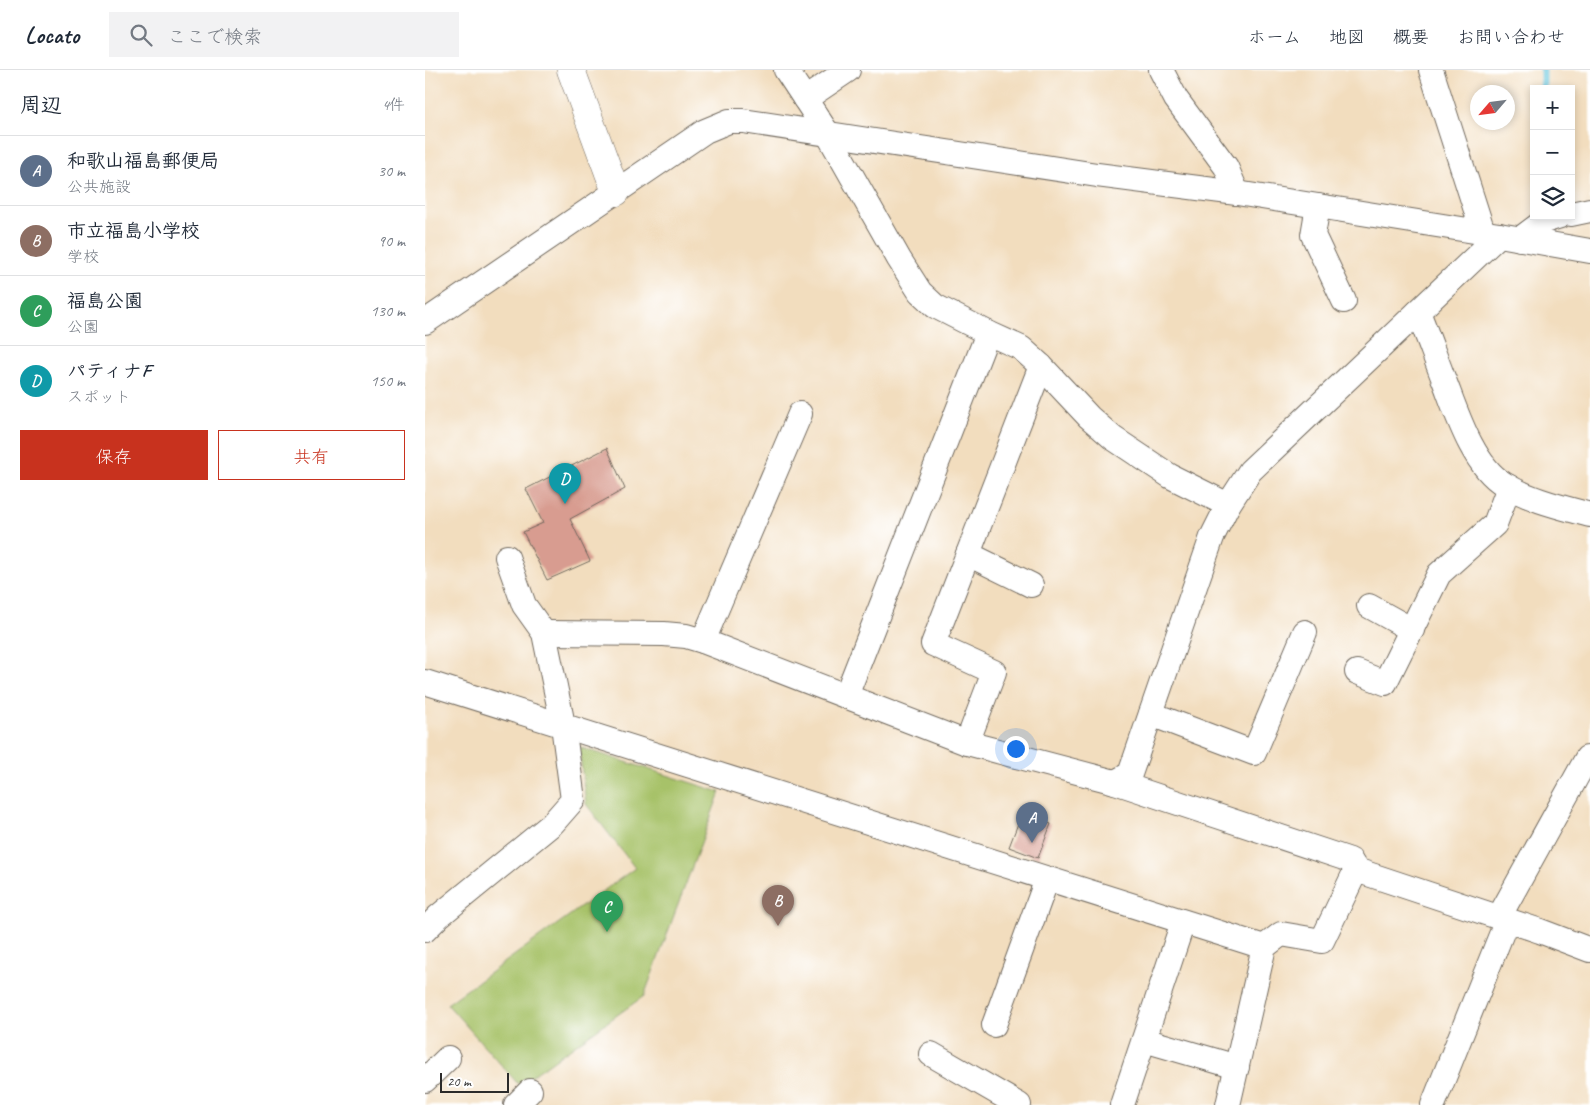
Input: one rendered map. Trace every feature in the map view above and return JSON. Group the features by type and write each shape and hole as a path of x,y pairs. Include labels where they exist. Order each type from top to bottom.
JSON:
{"street":[{"path":"571,70 616,192"},
{"path":"786,70 828,134 899,259 920,292 935,306 1021,348 1041,366 1089,417 1113,438 1170,476 1228,504"},
{"path":"805,99 848,70"},
{"path":"1161,70 1176,99 1226,167 1237,193"},
{"path":"1431,70 1501,235"},
{"path":"425,322 705,131 729,121 743,121 1097,175 1237,193 1590,251"},
{"path":"1318,206 1313,235 1344,301"},
{"path":"1575,213 1590,210"},
{"path":"1115,782 1130,774 1211,537 1228,504 1250,471 1501,235 1548,220"},
{"path":"1418,312 1462,426 1485,466 1502,484 1522,494 1590,515"},
{"path":"846,696 988,333"},
{"path":"967,743 994,672 933,644 1041,366"},
{"path":"703,641 800,414"},
{"path":"1357,672 1385,683 1439,574 1495,524 1509,487"},
{"path":"968,554 1031,585"},
{"path":"425,930 439,916 552,824 573,800 563,725 544,633 524,605 507,557"},
{"path":"1369,606 1412,630"},
{"path":"1151,714 1254,753 1305,632"},
{"path":"544,633 665,634 686,636 703,641 967,743 1115,782 1350,860 1356,870 1540,931 1590,950"},
{"path":"425,682 1264,947"},
{"path":"1433,1105 1503,919 1587,758"},
{"path":"1228,1105 1264,947 1281,934 1322,941 1356,870"},
{"path":"994,1025 1047,879"},
{"path":"1122,1105 1183,922"},
{"path":"1144,1040 1237,1067"},
{"path":"931,1054 1019,1105"},
{"path":"425,1080 448,1058"}],"green space":[{"path":"579,747 720,792 644,996 519,1085 447,1004 635,868 586,804"}],"building":[{"path":"607,448 625,489 570,519 590,561 547,580 523,532 543,523 526,489"},
{"path":"1022,813 1051,824 1038,858 1009,847"}],"waterway":[{"path":"1543,70 1543,85"}],"place":[{"name":"パティナF","path":"565,504"},
{"name":"和歌山福島郵便局","path":"1032,843"},
{"name":"市立福島小学校","path":"778,926"},
{"name":"福島公園","path":"607,932"}]}
